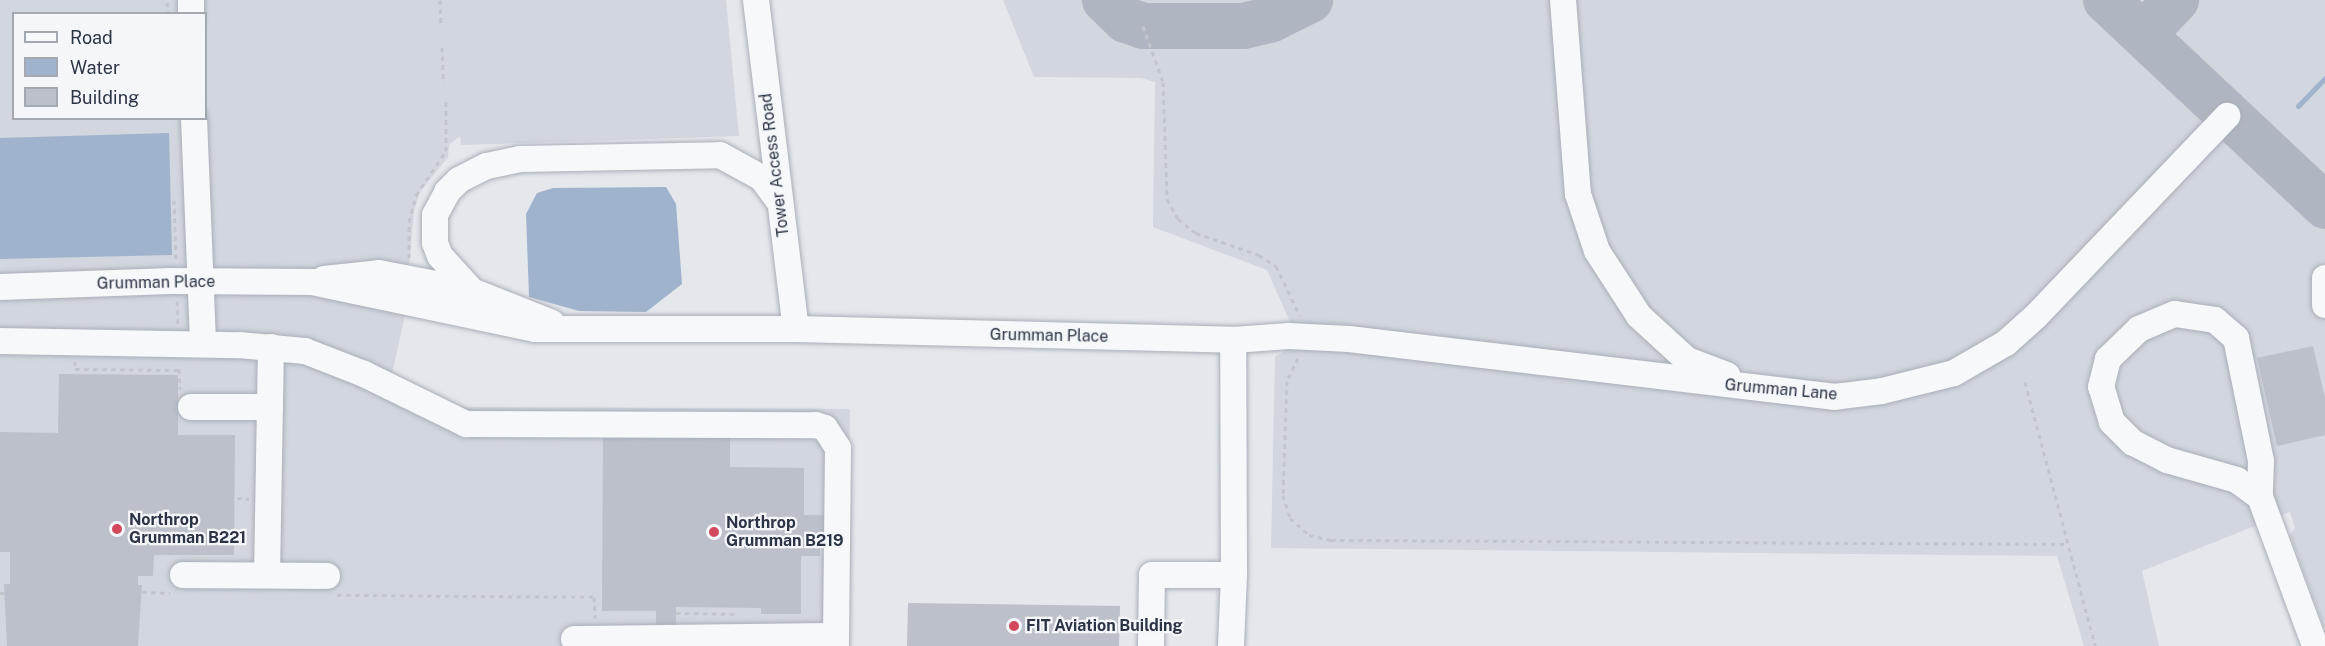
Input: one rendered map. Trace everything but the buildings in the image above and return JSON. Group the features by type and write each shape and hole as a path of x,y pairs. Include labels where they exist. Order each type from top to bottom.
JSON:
{"street":[{"name":"Tower Access Road","path":"756,0 796,329"},
{"path":"1563,0 1578,194 1597,251 1640,316 1687,360 1773,391"},
{"name":"Grumman Lane","path":"1233,340 1307,337 1834,397 1882,391 1954,373 2006,343 2036,316 2227,116"},
{"path":"194,120 203,344"},
{"path":"472,291 440,256 435,243 435,215 447,192 459,180 487,166 520,159 706,153 734,160 748,168 762,178 780,203"},
{"name":"Grumman Place","path":"0,287 312,282 380,273 472,291 561,327"},
{"path":"2325,278 2325,305"},
{"name":"Grumman Place","path":"312,282 536,329 561,327 622,331 796,329 1233,340"},
{"path":"2260,497 2237,480 2167,460 2150,452 2133,443 2112,422 2101,387 2108,359 2139,329 2175,314 2215,320 2236,338 2261,461 2260,497 2315,646"},
{"path":"1231,646 1234,575 1233,340"},
{"path":"0,341 271,346 327,357 466,424 816,425 825,428 838,448 836,641 574,639"},
{"path":"267,575 271,346"},
{"path":"186,400 270,407"},
{"path":"179,584 267,575 327,586"},
{"path":"1151,646 1152,576 1234,575"}],"path":[{"path":"440,0 441,25"},
{"path":"1143,26 1163,82 1167,199 1178,219 1196,233 1259,255 1276,267 1290,290 1307,337 1287,381 1282,495 1290,518 1310,535 1342,540 2068,544"},
{"path":"442,47 443,82"},
{"path":"174,198 176,266"},
{"path":"176,293 178,331"},
{"path":"179,362 186,400"},
{"path":"2025,382 2095,646"},
{"path":"142,592 179,584"},
{"path":"327,586 594,597 594,618 604,618"}],"shaded area":[{"path":"0,0 726,0 739,136 461,145 460,136 449,145 448,157 420,192 414,211 409,268 415,269 392,374 455,407 850,409 847,646 0,646"},
{"path":"1003,0 2325,0 2325,630 2290,535 2295,528 2290,512 2142,571 2159,646 2084,646 2057,556 1271,548 1275,357 1289,348 1290,322 1267,270 1153,227 1155,82 1141,78 1034,77"}],"water":[{"path":"169,133 172,255 0,259 0,138"},
{"path":"666,187 676,204 682,284 646,312 579,311 529,297 526,214 537,193 553,188"}],"waterway":[{"path":"2298,106 2325,78"}],"taxiway":[{"path":"1105,0 1126,20 1143,26 1243,26 1270,20 1310,0"},
{"path":"2106,0 2325,206"},
{"path":"2144,34 2176,0"}],"place":[{"name":"Northrop Grumman B221","path":"117,529"},
{"name":"Northrop Grumman B219","path":"714,532"},
{"name":"FIT Aviation Building","path":"1014,626"}]}
